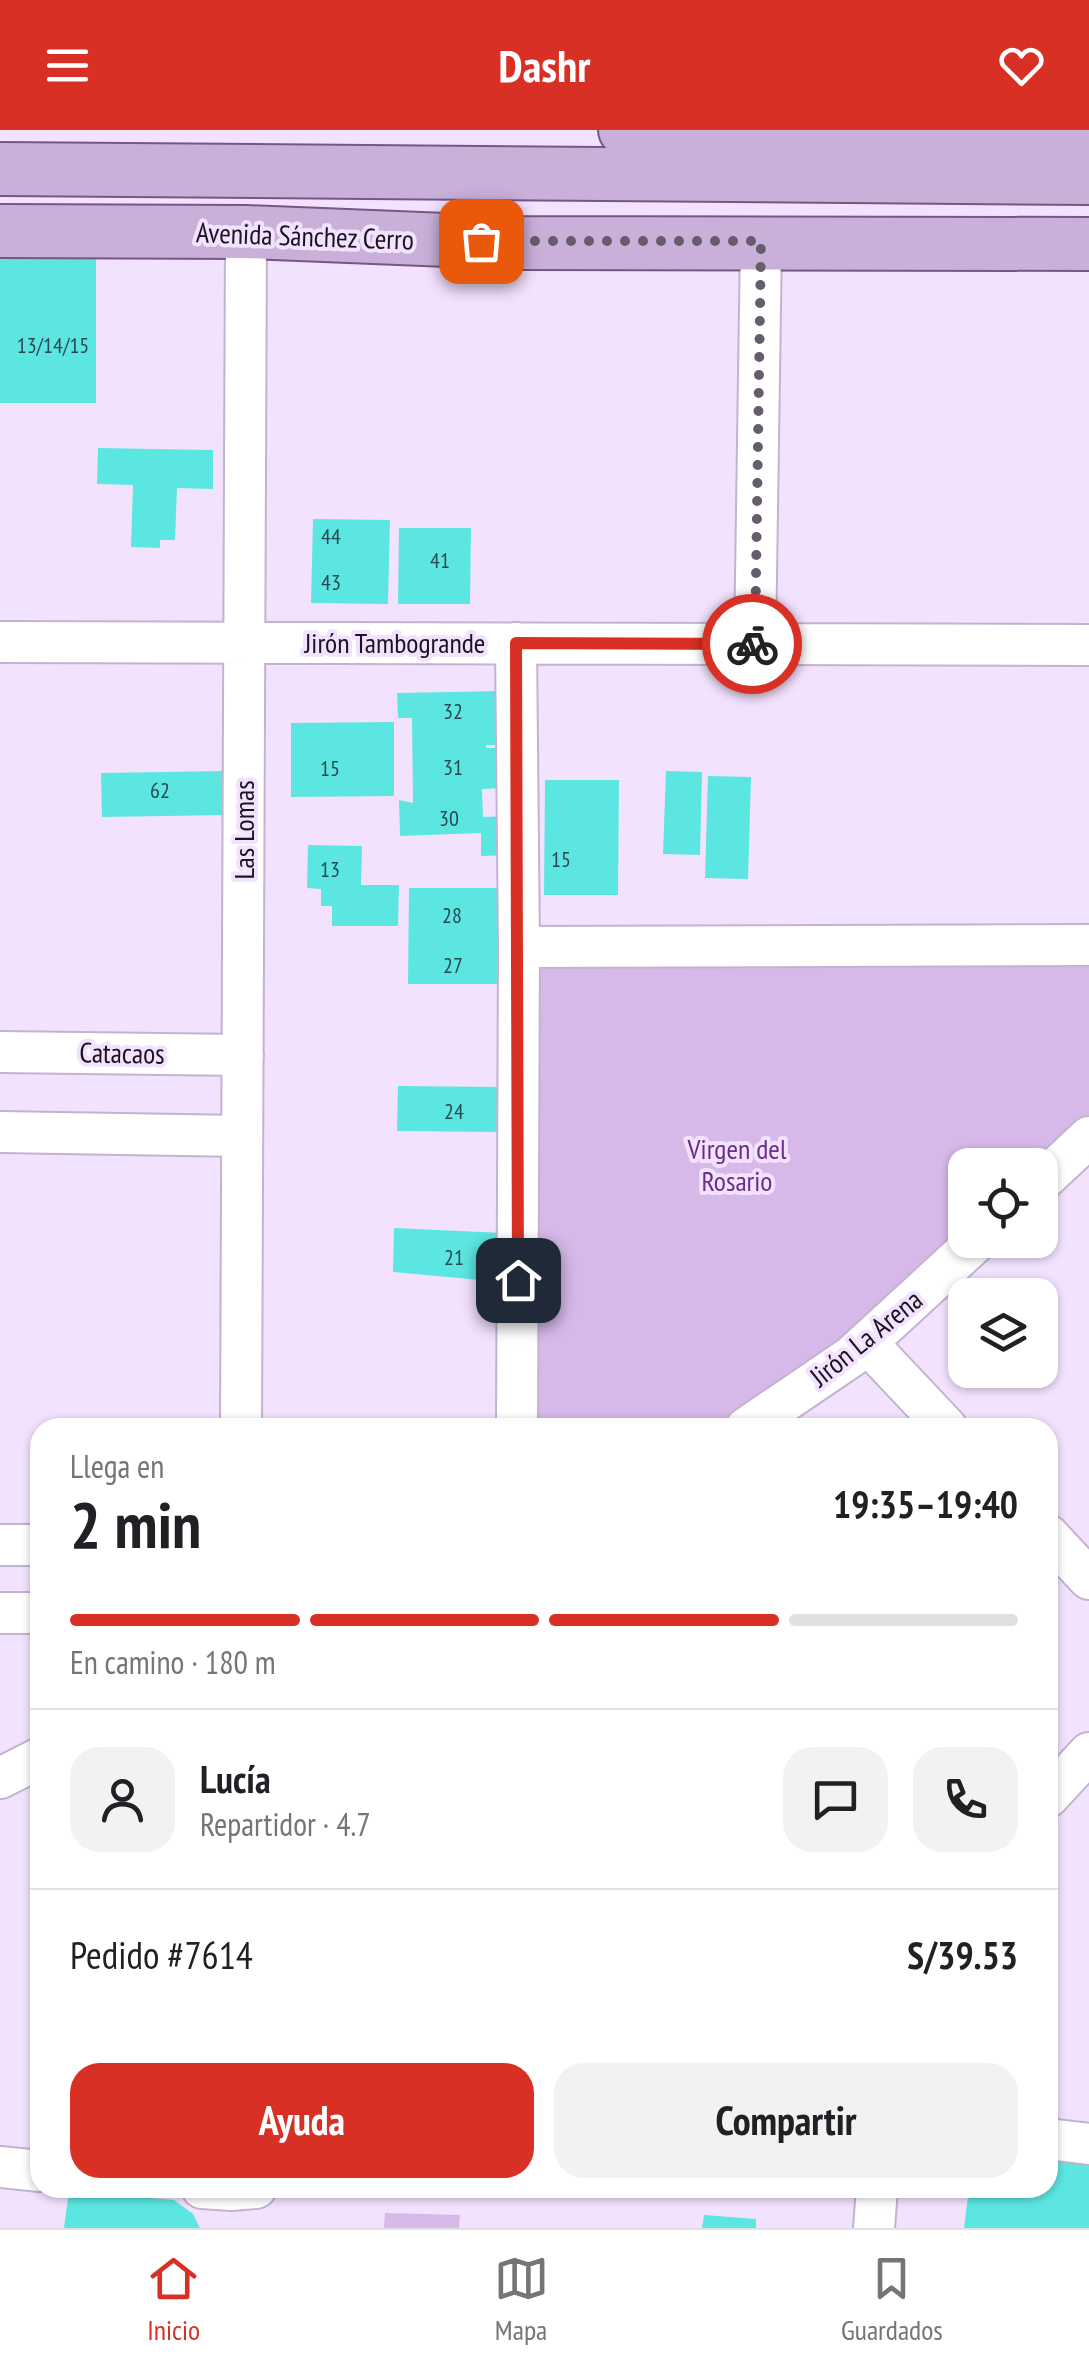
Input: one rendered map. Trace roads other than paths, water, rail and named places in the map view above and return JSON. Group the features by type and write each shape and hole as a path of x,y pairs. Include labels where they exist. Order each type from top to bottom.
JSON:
{"main road":[{"path":"625,130 1089,134"},
{"path":"0,169 1089,178"},
{"name":"Avenida Sánchez Cerro","path":"0,231 246,232 520,242 1089,244"}],"street":[{"name":"Las Lomas","path":"241,1418 246,232"},
{"path":"755,644 761,241"},
{"name":"Jirón Tambogrande","path":"0,642 1089,645"},
{"path":"516,643 517,1418"},
{"path":"519,947 1089,944"},
{"name":"Catacaos","path":"0,1052 243,1054"},
{"path":"0,1132 242,1136"},
{"path":"1058,1170 1084,1150"},
{"name":"Jirón La Arena","path":"760,1418 867,1343 959,1258"},
{"path":"867,1343 938,1418"},
{"path":"0,1544 30,1545"},
{"path":"1058,1546 1089,1579"},
{"path":"0,1613 30,1613"},
{"path":"1058,1786 1089,1753"},
{"path":"0,1778 30,1763"},
{"path":"1058,2140 1089,2144"},
{"path":"0,2168 30,2171"},
{"path":"874,2228 876,2198"}],"park label":[{"name":"Virgen del Rosario","path":"737,1165"}]}
